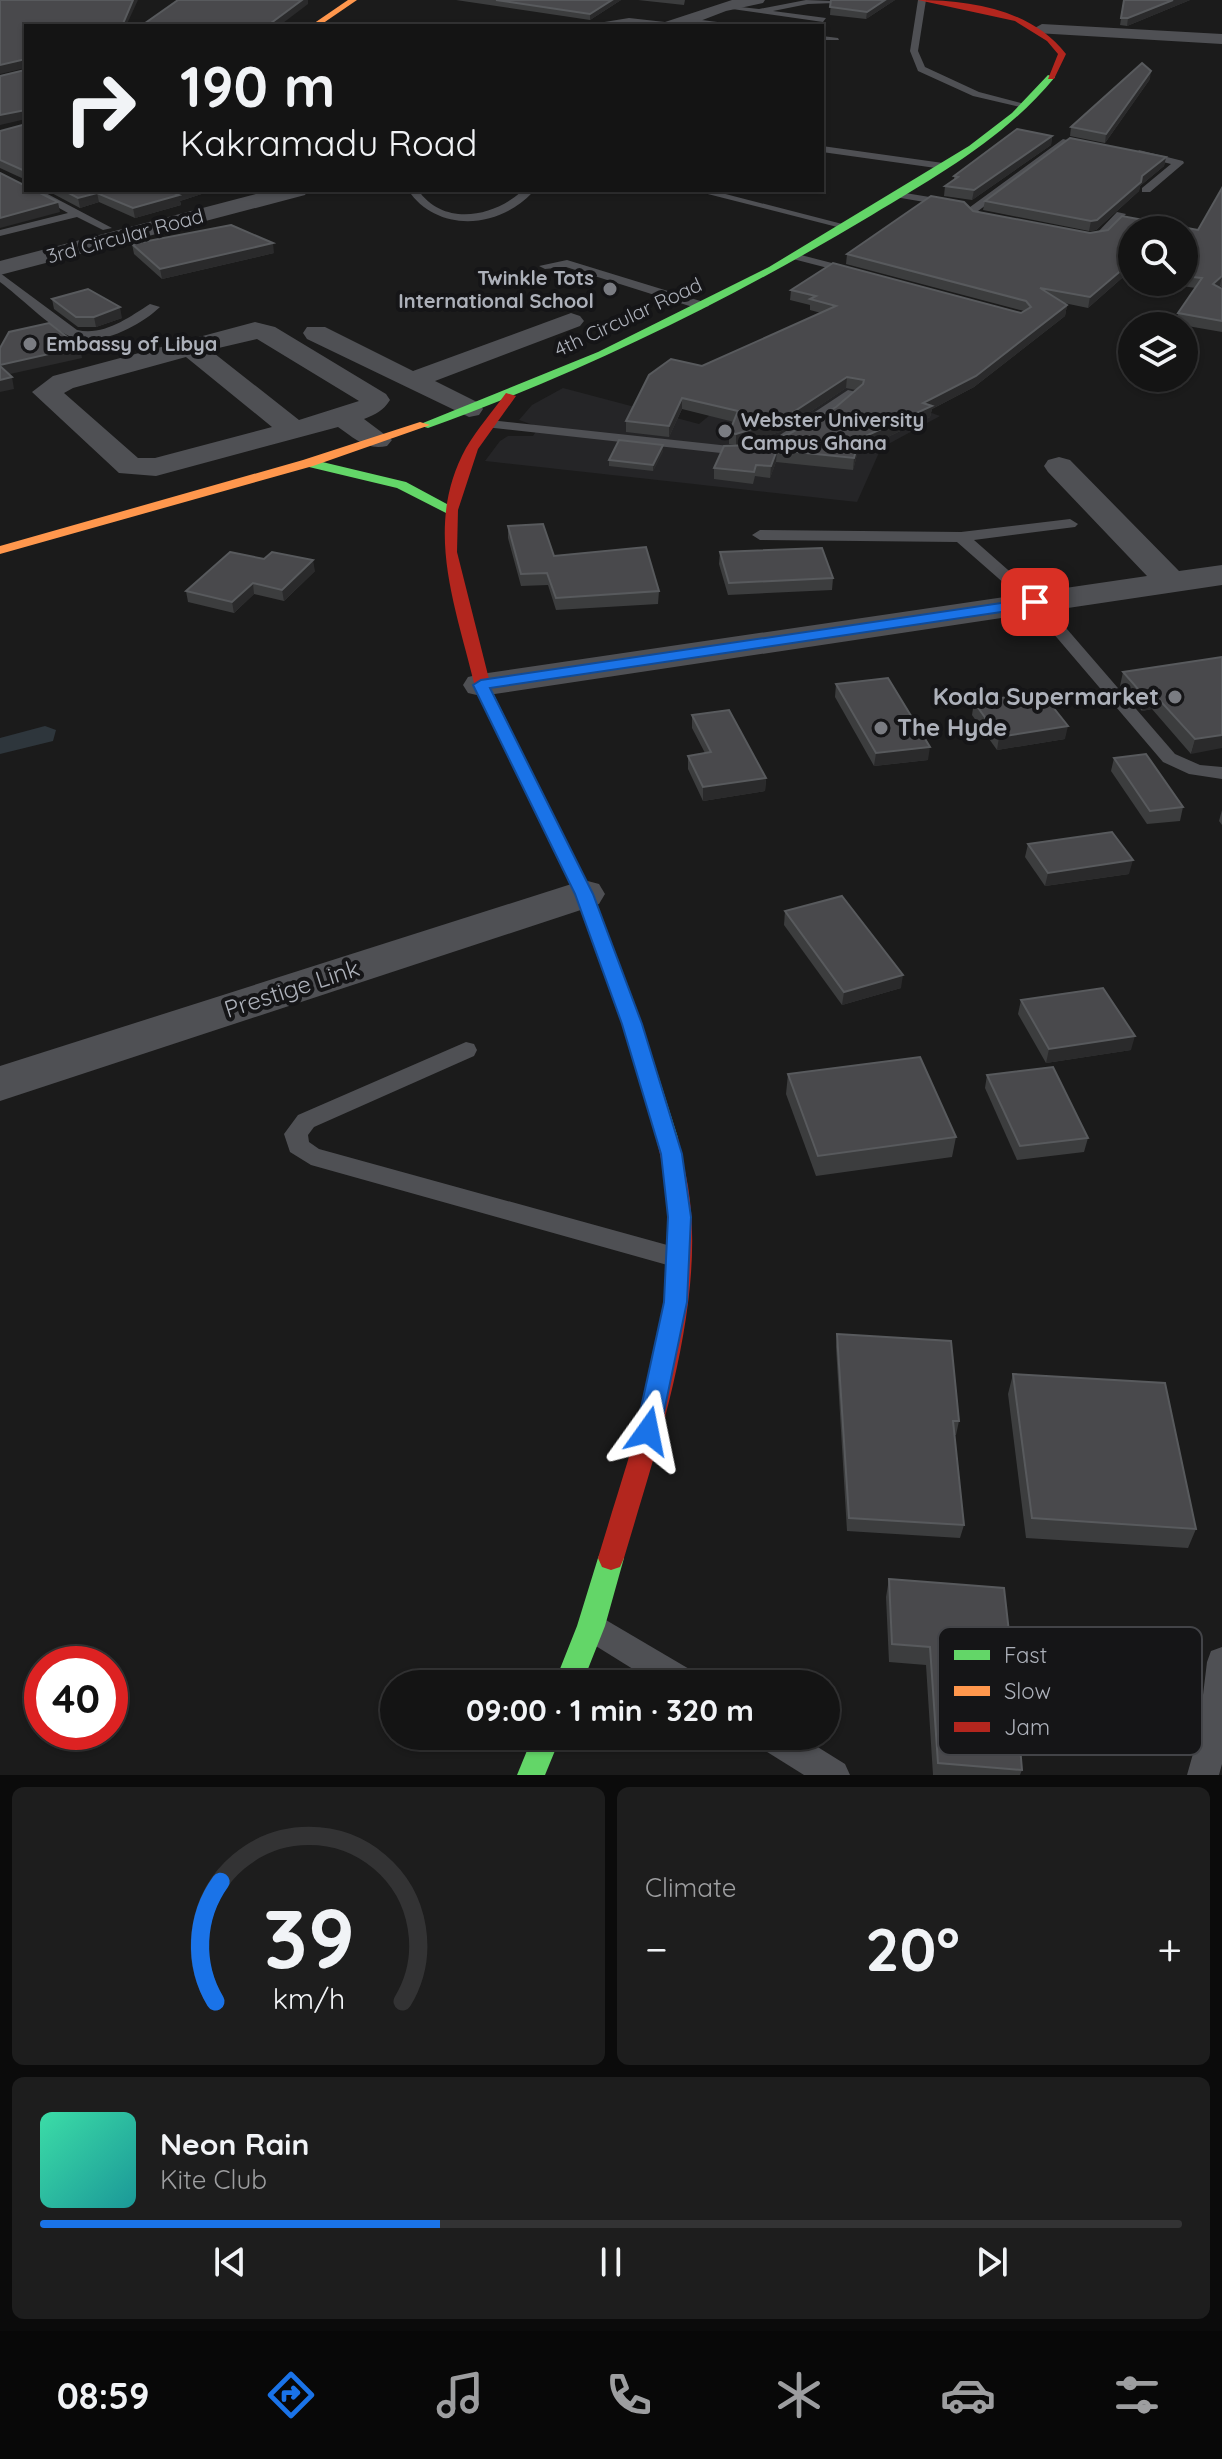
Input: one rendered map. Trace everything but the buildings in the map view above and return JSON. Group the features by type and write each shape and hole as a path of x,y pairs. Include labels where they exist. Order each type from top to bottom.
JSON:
{"street":[{"path":"317,24 353,0"},
{"path":"921,0 1042,29 1222,39"},
{"path":"677,23 722,7 757,6"},
{"path":"1085,9 1077,20 1173,27 1181,30 1183,37"},
{"name":"4th Circular Road","path":"0,550 308,463 377,440 479,417 510,396 703,306 797,257 1004,129 1056,71 1062,54 1057,42 1042,29"},
{"name":"3rd Circular Road","path":"0,268 289,192"},
{"path":"285,318 479,417 472,449 451,510 450,552 481,685 584,894 632,1024 672,1154 680,1217 676,1302 648,1431 591,1626 574,1670"},
{"path":"411,381 571,321"},
{"path":"247,330 262,331 376,400 369,407 342,417 156,467 130,467 46,392 54,385 190,347 247,330"},
{"path":"190,347 294,430"},
{"path":"342,417 377,440"},
{"path":"308,463 387,477 423,491 451,510"},
{"path":"1059,466 1171,582"},
{"path":"481,685 1222,575"},
{"name":"Prestige Link","path":"0,1084 584,894"},
{"path":"531,1775 541,1750"}],"lane":[{"path":"921,0 914,51 921,69 976,94 1022,106"},
{"path":"757,6 808,2 866,3"},
{"path":"757,6 823,20"},
{"path":"598,24 629,20 677,23"},
{"path":"824,38 835,40"},
{"path":"1052,138 1081,143"},
{"path":"1012,224 970,212 1066,141"},
{"path":"824,149 943,166"},
{"path":"1126,151 1179,163 1146,190"},
{"path":"36,192 107,228"},
{"path":"414,192 429,209 464,218 491,214 519,202 526,192"},
{"path":"705,192 845,226"},
{"path":"899,195 975,207"},
{"path":"0,233 79,213"},
{"path":"1074,235 1100,236 1121,214"},
{"path":"797,257 871,277"},
{"path":"545,266 567,263 703,306"},
{"path":"0,276 81,336 118,328 154,307"},
{"path":"479,417 736,452 770,446 853,393"},
{"path":"760,535 961,537 1070,524"},
{"path":"961,537 1035,602 1169,758 1196,770 1222,773"},
{"path":"466,1050 306,1121 296,1134 298,1146 311,1156 679,1259"},
{"path":"591,1626 662,1670"},
{"path":"1203,1775 1214,1736 1222,1662"},
{"path":"793,1750 834,1775"}],"shaded area":[{"name":"Webster University Campus Ghana","path":"805,367 940,416 881,448 857,502 485,461 500,441 508,436 533,436 539,427 519,420 532,405 563,388 699,424 744,387"},
{"path":"45,726 56,730 53,741 0,754 0,738"}],"traffic: fast":[{"path":"424,425 484,404 602,355 716,299 828,238 972,148 1015,115 1051,77"},
{"path":"314,464 401,485 451,510"},
{"path":"484,691 584,894 632,1024 667,1138"},
{"path":"574,1670 591,1626 611,1558"},
{"path":"531,1775 541,1750"}],"traffic: slow":[{"path":"317,24 353,0"},
{"path":"0,550 308,463 424,425"}],"traffic: jam":[{"path":"922,0 999,13 1035,28 1050,39 1062,54 1051,77"},
{"path":"484,691 450,552 451,510 472,449 510,396"},
{"path":"611,1558 655,1404 668,1349 676,1294 680,1240 678,1188 667,1138"}],"place":[{"name":"Twinkle Tots International School","path":"610,289"},
{"name":"Embassy of Libya","path":"30,344"},
{"name":"Webster University Campus Ghana","path":"725,431"},
{"name":"Koala Supermarket","path":"1175,697"},
{"name":"The Hyde","path":"881,728"}],"route":[{"path":"648,1431 676,1302 680,1217 672,1154 632,1024 584,894 481,685 1035,602"}]}
